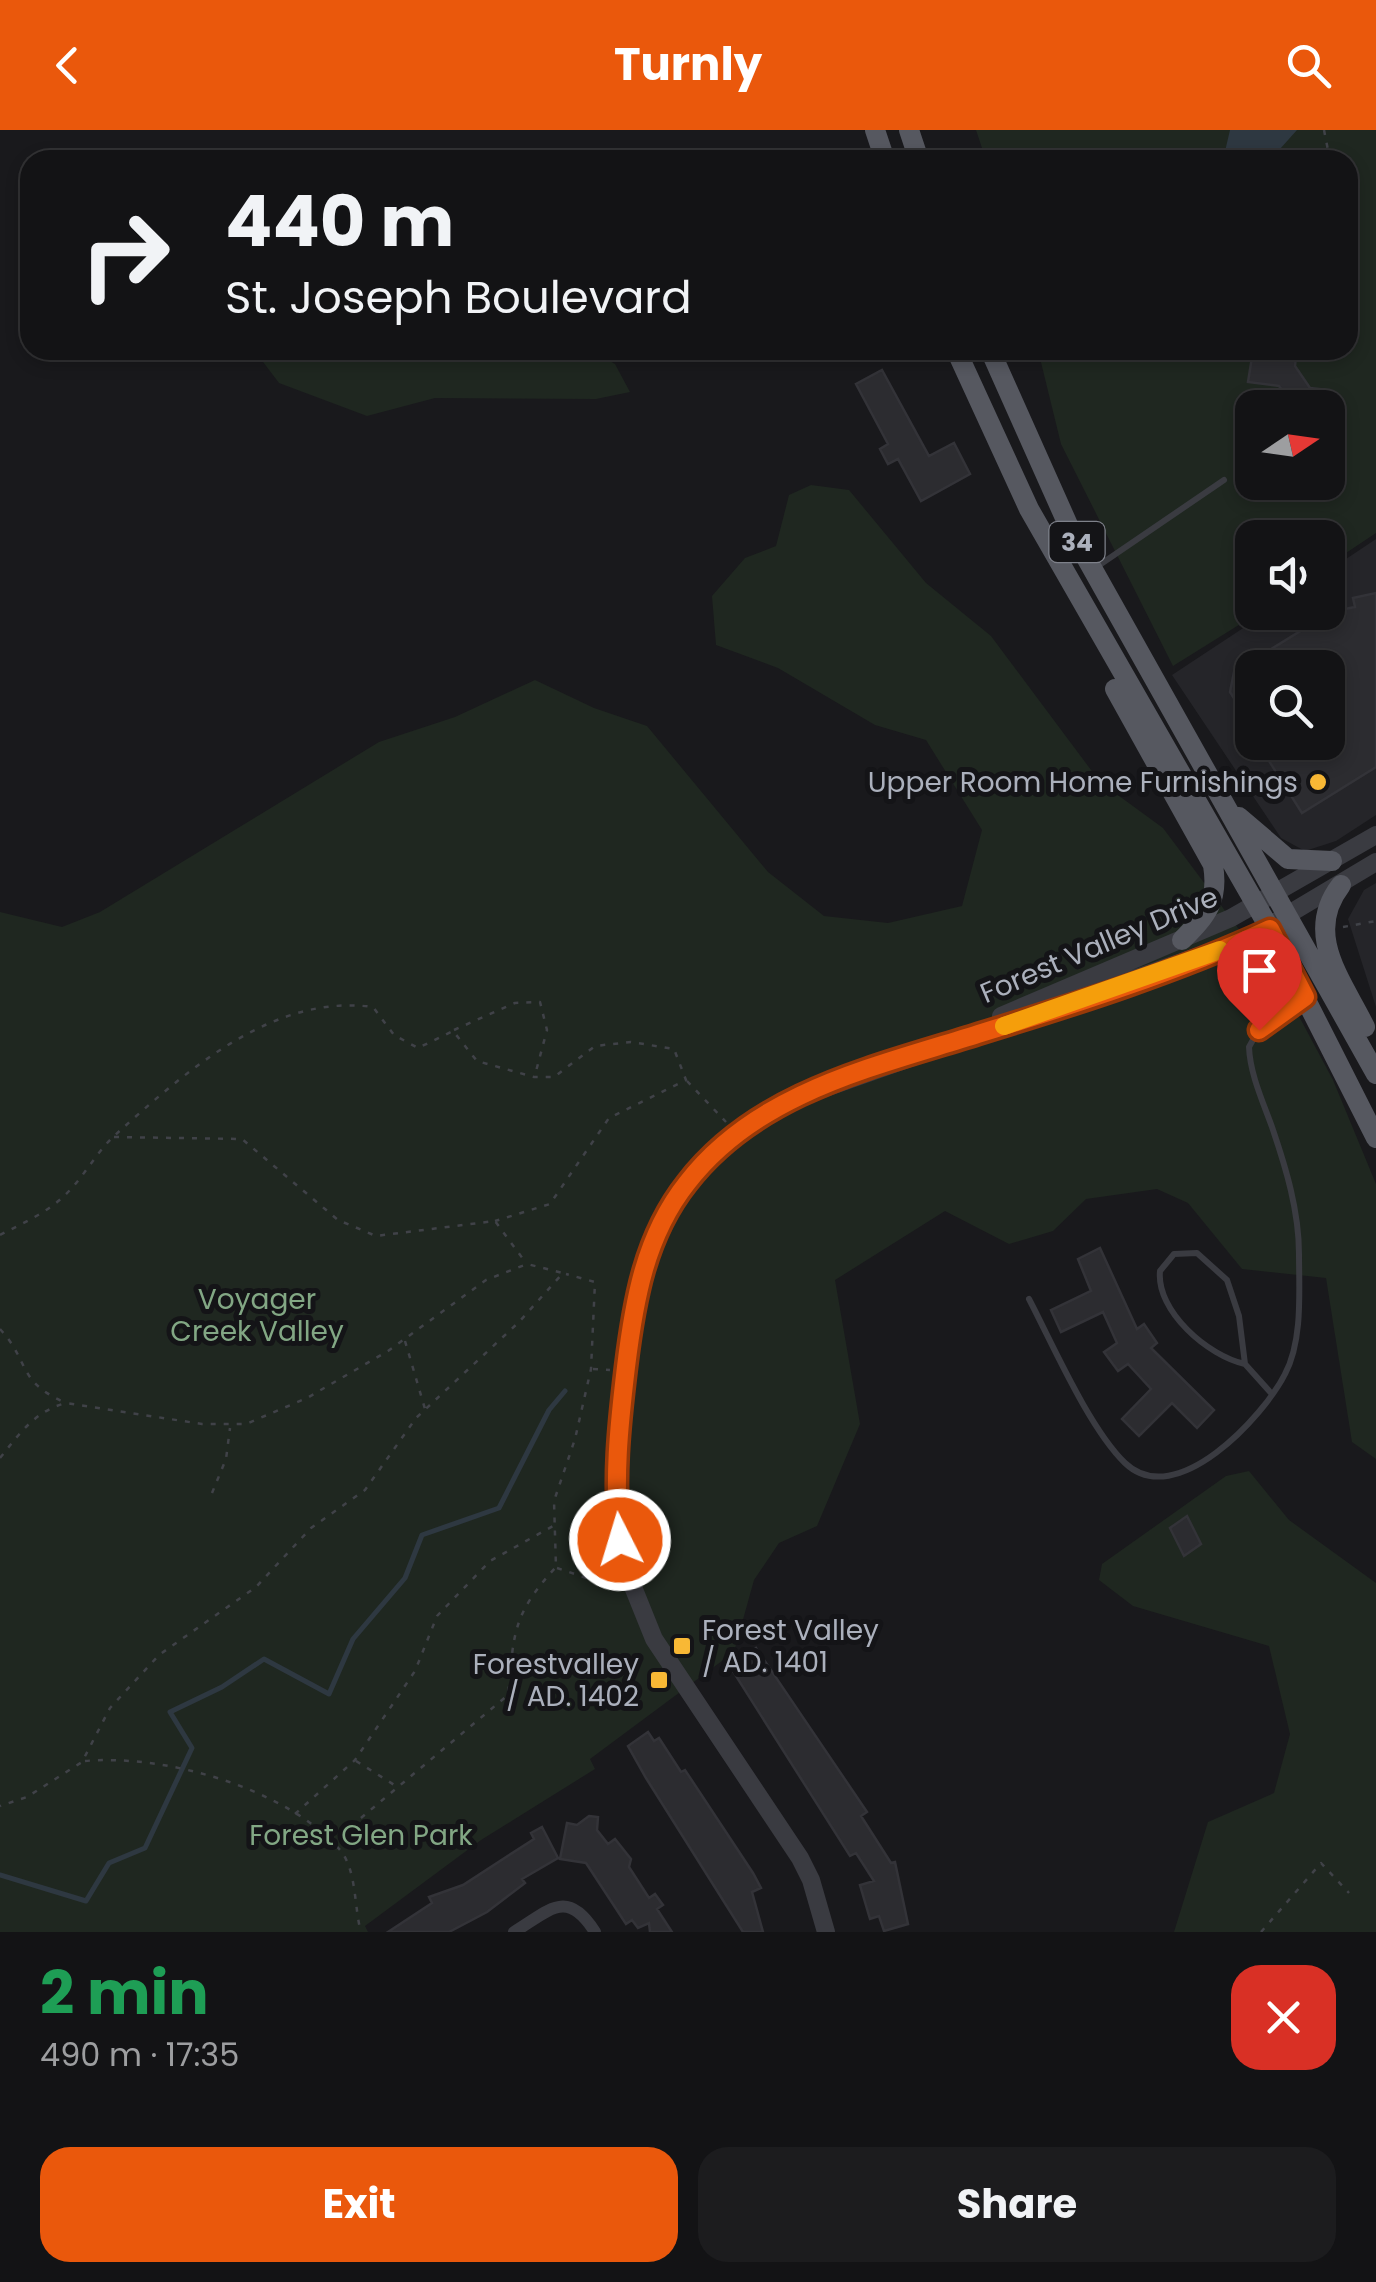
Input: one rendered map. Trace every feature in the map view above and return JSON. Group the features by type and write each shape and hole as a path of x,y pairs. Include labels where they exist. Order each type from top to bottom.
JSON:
{"main road":[{"name":"34","path":"961,360 1029,508 1270,929 1376,1138"},
{"name":"34","path":"995,360 1092,569 1375,1071"},
{"path":"1029,508 1035,546 1213,865 1214,904 1182,940"},
{"path":"1223,802 1278,853 1288,858 1332,861"},
{"path":"1341,885 1323,921 1324,942 1370,1037 1375,1071"}],"street":[{"name":"Forest Valley Drive","path":"942,1045 1256,906 1376,835"},
{"name":"Forest Valley Drive","path":"826,1932 812,1880 800,1858 654,1639 633,1592 616,1502 634,1307 642,1270 664,1219 685,1185 734,1135 796,1096 1094,996 1270,929 1376,862"},
{"path":"514,1932 551,1908 568,1905 582,1912 595,1932"}],"lane":[{"path":"1092,569 1224,480"},
{"path":"1028,1299 1126,1465 1147,1474 1203,1466 1239,1434 1286,1373 1293,1347 1299,1249 1283,1158 1249,1048 1266,1023 1305,997"},
{"path":"1246,1364 1240,1316 1227,1280 1197,1253 1174,1254 1160,1270 1167,1306 1208,1344 1246,1364 1270,1393"}],"path":[{"path":"1331,924 1376,921"},
{"path":"0,1236 43,1213 69,1191 114,1137 239,1037 298,1011 343,1003 373,1007 394,1036 418,1048 515,1004 540,1002 546,1030 534,1076"},
{"path":"453,1030 477,1060 534,1076 554,1076 595,1046 631,1042 674,1049 686,1080 720,1111 734,1135"},
{"path":"114,1137 242,1139 338,1220 376,1236 495,1221 550,1204 610,1118 686,1080"},
{"path":"495,1221 527,1264"},
{"path":"0,1329 29,1380 39,1391 66,1403 230,1426 307,1398 405,1339 486,1280 527,1264 595,1282 591,1369 576,1438 554,1501 556,1567 533,1592 515,1624 508,1695 331,1843"},
{"path":"82,1762 110,1708 158,1655 256,1588 311,1528 365,1490 424,1409 519,1322 563,1273"},
{"path":"405,1339 424,1409"},
{"path":"0,1458 27,1424 49,1408 66,1403"},
{"path":"212,1493 226,1459 230,1426"},
{"path":"294,1814 355,1760 415,1671 436,1616 490,1561 555,1525"},
{"path":"556,1567 633,1592"},
{"path":"0,1806 27,1797 82,1762 119,1758 186,1772 275,1798 331,1843 348,1866 362,1932"},
{"path":"355,1760 396,1786"},
{"path":"1260,1932 1321,1863 1349,1893"}],"shaded area":[{"path":"1230,130 1297,130 1279,150 1225,150"},
{"path":"1376,539 1376,815 1336,841 1305,851 1281,838 1172,675 1240,630 1345,630 1345,560"},
{"path":"1376,883 1376,1007 1348,919 1364,890"}],"green space":[{"path":"976,130 1376,130 1376,533 1345,554 1345,520 1235,520 1235,627 1173,666 1061,444 1040,360 1358,360 1358,150 983,150"},
{"path":"262,360 608,360 615,364 630,392 596,399 435,398 367,416 279,383"},
{"path":"811,485 849,490 926,583 991,636 1100,782 1163,828 1286,992 1333,1080 1376,1184 1376,1459 1352,1442 1326,1278 1242,1269 1188,1203 1157,1189 1086,1199 1053,1231 1009,1244 945,1211 835,1280 860,1424 817,1526 779,1543 754,1580 734,1652 590,1759 595,1769 481,1840 365,1926 368,1932 0,1932 0,912 62,927 100,912 379,742 455,717 535,680 594,708 647,726 768,872 824,916 888,923 962,906 982,830 926,740 875,725 778,668 716,645 712,596 745,558 776,546 789,495"},
{"path":"1249,1471 1289,1520 1376,1583 1376,1932 1174,1932 1208,1822 1274,1793 1290,1734 1269,1646 1133,1606 1099,1580 1102,1564 1226,1476"}],"building":[{"path":"1252,360 1296,360 1295,366 1310,388 1320,389 1282,390 1279,386 1248,382"},
{"path":"882,370 929,456 954,443 970,474 921,501 898,459 888,464 880,449 888,444 856,384"},
{"path":"1376,593 1376,767 1302,813 1268,760 1345,760 1345,650 1270,650 1302,630 1345,630 1345,609 1355,607 1353,598"},
{"path":"1235,671 1235,700 1230,692"},
{"path":"1100,1248 1137,1329 1144,1324 1157,1343 1151,1348 1214,1410 1197,1428 1172,1403 1139,1436 1122,1419 1151,1389 1128,1364 1118,1371 1104,1352 1117,1343 1103,1312 1061,1332 1051,1310 1091,1291 1078,1259"},
{"path":"1187,1516 1201,1544 1184,1556 1170,1528"},
{"path":"756,1648 867,1812 861,1816 891,1863 895,1862 908,1924 884,1931 879,1916 870,1919 860,1885 874,1881 856,1853 850,1856 729,1665"},
{"path":"648,1732 654,1741 659,1738 681,1772 685,1770 753,1873 761,1888 752,1892 763,1932 743,1932 646,1778 628,1746"},
{"path":"589,1816 598,1817 597,1830 608,1844 615,1839 631,1859 629,1867 649,1898 655,1894 663,1905 657,1909 672,1932 650,1932 649,1923 638,1928 632,1920 626,1924 586,1863 560,1859 567,1823 577,1825"},
{"path":"542,1827 558,1858 522,1879 525,1883 487,1912 449,1932 388,1932 432,1903 429,1897 463,1885 534,1839 531,1833"}],"waterway":[{"path":"0,1875 86,1901 109,1863 145,1848 192,1748 170,1712 222,1687 264,1659 329,1694 353,1639 405,1578 422,1535 499,1508 549,1410 565,1391"}],"slow traffic":[{"path":"1004,1026 1220,950"}],"place":[{"name":"Upper Room Home Furnishings","path":"1318,782"},
{"name":"Forest Valley / AD. 1401","path":"682,1646"},
{"name":"Forestvalley / AD. 1402","path":"659,1680"}],"route":[{"path":"620,1540 616,1464 634,1307 642,1270 664,1219 685,1185 708,1157 749,1123 796,1096 1094,996 1270,929 1305,997 1259,1030"}],"park label":[{"name":"Voyager Creek Valley","path":"257,1315"},
{"name":"Forest Glen Park","path":"361,1835"}]}
